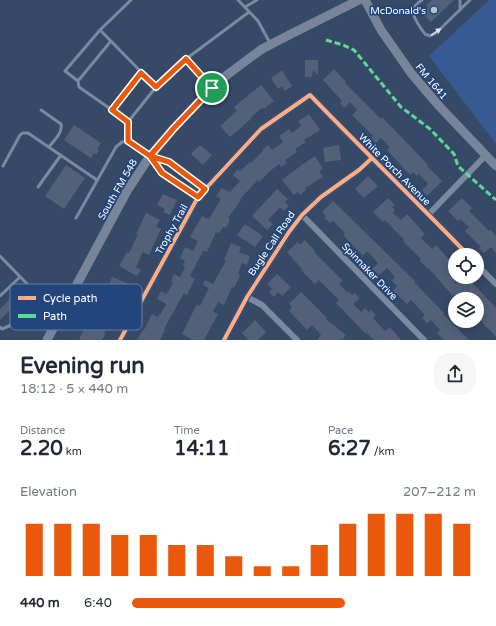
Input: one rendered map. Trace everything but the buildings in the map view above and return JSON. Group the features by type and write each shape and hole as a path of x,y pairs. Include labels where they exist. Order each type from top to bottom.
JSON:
{"main road":[{"name":"South FM 548","path":"78,284 127,191 150,156 212,88 251,56 271,44 359,0"},
{"name":"FM 1641","path":"365,0 385,36 411,73 439,106 496,166"},
{"name":"South FM 548","path":"47,340 53,330"}],"street":[{"name":"White Porch Avenue","path":"310,95 461,248"},
{"name":"Trophy Trail","path":"142,300 198,197 261,129 310,95"},
{"path":"150,156 169,162 205,189"},
{"path":"150,156 162,173 198,197"},
{"path":"429,214 486,156"},
{"name":"Bugle Call Road","path":"224,340 247,297 289,232 302,215 321,197 359,170 372,158"},
{"name":"Spinnaker Drive","path":"302,215 424,340"},
{"path":"484,272 496,284"},
{"path":"247,297 262,305 297,340"},
{"name":"Trophy Trail","path":"120,340 125,330"}],"lane":[{"path":"128,122 79,87 78,81 65,71 100,30 131,0"},
{"path":"238,0 258,21 271,44"},
{"path":"245,7 252,1 257,0"},
{"path":"422,0 417,2 414,10 414,16 424,34 430,36 436,33 470,0"},
{"path":"460,0 460,10"},
{"path":"128,141 128,122 156,87 186,59 249,12"},
{"path":"100,30 156,87"},
{"path":"78,81 111,41"},
{"path":"186,59 212,88"},
{"path":"112,110 141,73"},
{"path":"41,110 60,124 62,128 49,147"},
{"path":"3,166 20,135 23,133 28,133 97,180"},
{"path":"76,218 116,148 122,142 128,141 150,156"},
{"path":"38,187 61,155"},
{"path":"0,256 26,284"},
{"path":"13,284 20,277"},
{"path":"0,296 10,286"},
{"path":"0,327 2,329 10,325"}],"shaded area":[{"path":"489,0 496,0 496,144 429,56"}],"marked path":[{"path":"326,40 354,50 401,107 430,129 454,154 458,166 496,200"}],"cycle path":[{"path":"142,300 198,197 261,129 310,95 461,248"},
{"path":"224,340 247,297 289,232 302,215 321,197 359,170 372,158"},
{"path":"120,340 125,330"}],"place":[{"name":"McDonald's","path":"434,10"}],"route":[{"path":"212,88 162,140 150,156 162,173 198,197 205,189 169,162 150,156 128,141 128,122 112,110 141,73 156,87 186,59 212,88"}]}
